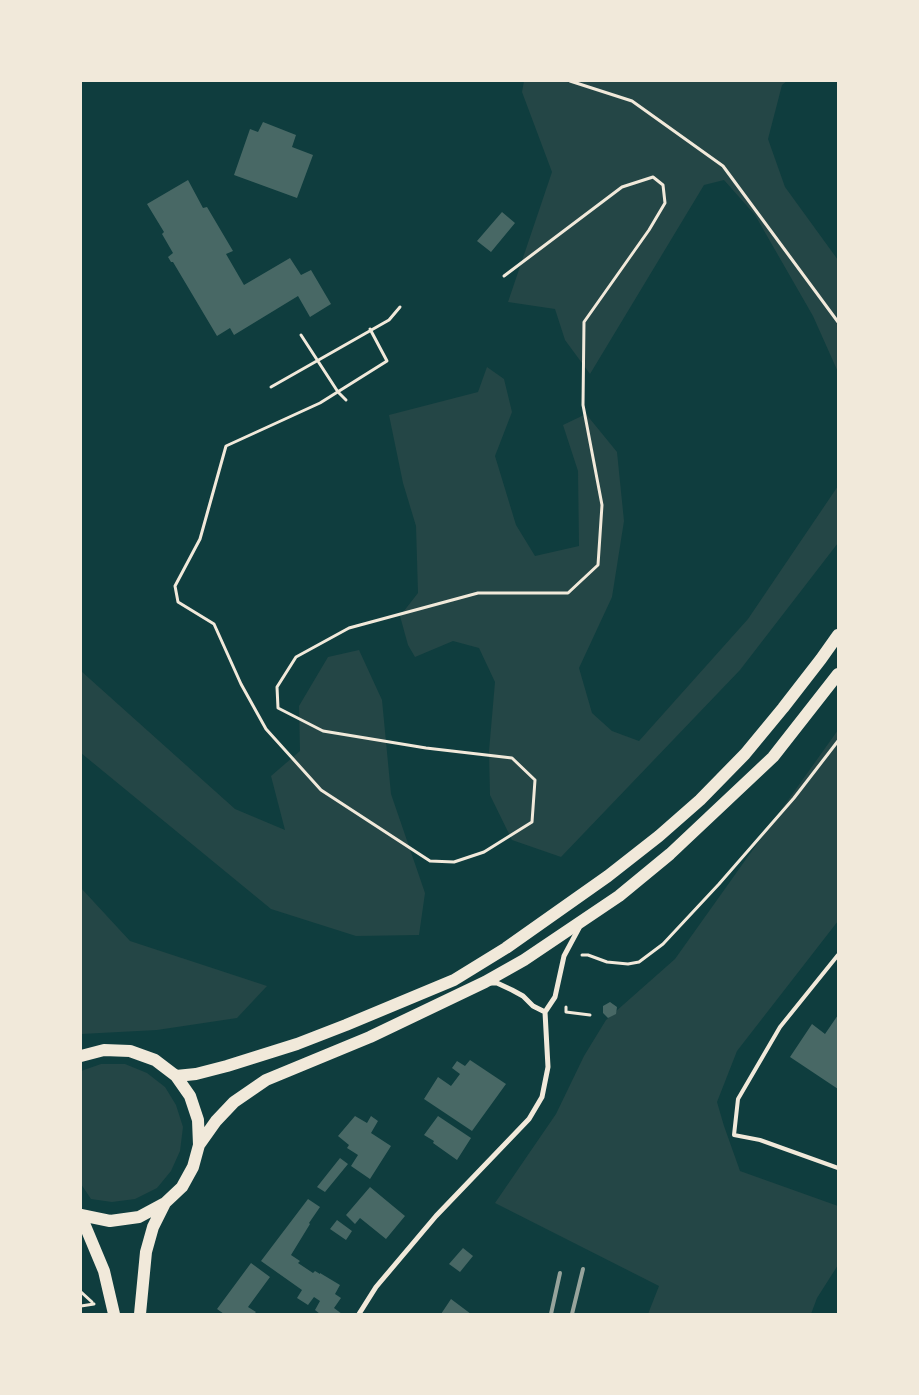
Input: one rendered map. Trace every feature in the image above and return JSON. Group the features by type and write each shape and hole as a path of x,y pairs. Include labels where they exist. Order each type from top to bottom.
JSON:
{"main road":[{"path":"176,1076 196,1074 227,1066 297,1044 346,1025 454,980 506,948 608,876 659,836 700,800 745,754 821,660 838,635"},
{"path":"199,1145 216,1121 234,1102 266,1080 370,1038 485,982 524,960 626,890 670,854 773,757 838,674"},
{"path":"81,1056 104,1050 130,1051 155,1060 176,1076 190,1096 198,1120 199,1145 193,1167 182,1187 165,1204 152,1227 146,1252 140,1314"},
{"path":"81,1215 110,1221 139,1217 165,1204"},
{"path":"81,1215 104,1271 114,1314"}],"street":[{"path":"359,1314 382,1280 436,1216 528,1119 542,1097 548,1067 545,1012 555,998 564,956 583,921"},
{"path":"485,982 497,983 524,996 533,1006 545,1012"}],"lane":[{"path":"838,954 780,1027 738,1099 734,1135 760,1140 838,1168"}],"path":[{"path":"570,81 632,101 723,166 838,322"},
{"path":"370,329 388,361 320,403 226,446 200,540 175,586 178,602 214,624 240,684 266,729 321,790 430,862 454,862 484,852 532,822 535,780 512,758 426,748 324,731 278,708 277,687 296,657 349,628 478,593 568,593 598,565 602,505 584,405 584,322 649,230 665,203 663,184 653,177 622,187 504,276"},
{"path":"271,387 388,320 400,307"},
{"path":"301,335 338,392 346,400"},
{"path":"564,956 588,955 607,962 628,964 639,962 663,944 719,884 794,798 838,741"},
{"path":"566,1012 590,1015"},
{"path":"81,1292 94,1304 81,1306"}],"shaded area":[{"path":"524,81 787,81 782,85 768,139 785,187 838,260 838,372 813,316 755,215 724,180 704,185 590,374 565,340 555,309 508,302 552,172 522,92"},
{"path":"487,367 504,379 512,412 495,456 516,525 535,556 579,546 578,471 563,425 586,414 617,452 624,521 612,597 579,668 592,713 612,731 639,741 748,619 838,486 838,543 740,670 561,857 512,840 490,795 489,751 495,682 479,648 453,641 415,657 408,645 400,616 418,593 416,526 403,483 389,415 478,392"},
{"path":"359,650 382,700 391,794 425,893 419,935 356,936 271,909 81,753 81,671 235,809 285,830 271,776 300,751 299,706 328,657"},
{"path":"838,730 838,921 737,1051 717,1102 740,1171 838,1206 838,1265 817,1298 811,1314 648,1314 659,1286 495,1203 556,1114 584,1056 606,1020 675,959"},
{"path":"81,888 130,941 267,986 237,1018 157,1030 81,1034"},
{"path":"101,1064 125,1064 147,1073 165,1087 176,1105 183,1127 180,1151 171,1171 157,1188 135,1199 112,1202 91,1199 81,1184 81,1071"}],"building":[{"path":"263,122 296,135 292,147 313,155 297,198 234,175 250,129 258,132"},
{"path":"188,180 203,208 207,207 233,251 226,254 244,285 290,258 301,275 311,270 331,304 310,317 298,296 234,335 230,328 217,336 173,262 168,257 173,253 162,234 164,232 147,204"},
{"path":"502,212 515,223 491,252 477,241"},
{"path":"610,1002 617,1007 616,1014 608,1018 603,1013 603,1006"},
{"path":"838,1015 838,1089 790,1057 812,1024 825,1034"},
{"path":"470,1060 506,1084 472,1131 424,1099 438,1077 451,1086 460,1074 452,1068 457,1061 465,1066"},
{"path":"355,1116 367,1123 371,1116 378,1121 371,1133 391,1146 370,1179 351,1166 358,1155 347,1148 349,1145 338,1136"},
{"path":"438,1116 471,1138 457,1160 424,1135"},
{"path":"340,1158 348,1164 325,1192 317,1187"},
{"path":"370,1187 405,1216 386,1239 360,1218 355,1224 346,1215"},
{"path":"308,1199 320,1207 291,1255 300,1261 298,1263 313,1273 315,1271 320,1273 340,1285 335,1294 341,1298 334,1308 342,1314 320,1314 315,1310 320,1301 314,1297 308,1305 297,1298 302,1290 261,1261"},
{"path":"337,1220 352,1231 346,1240 330,1229"},
{"path":"463,1248 473,1256 460,1272 449,1264"},
{"path":"251,1263 270,1277 248,1307 256,1312 254,1314 224,1314 217,1309"},
{"path":"451,1299 471,1314 441,1314"}],"railway":[{"path":"572,1314 583,1269"},
{"path":"551,1314 560,1273"}]}
